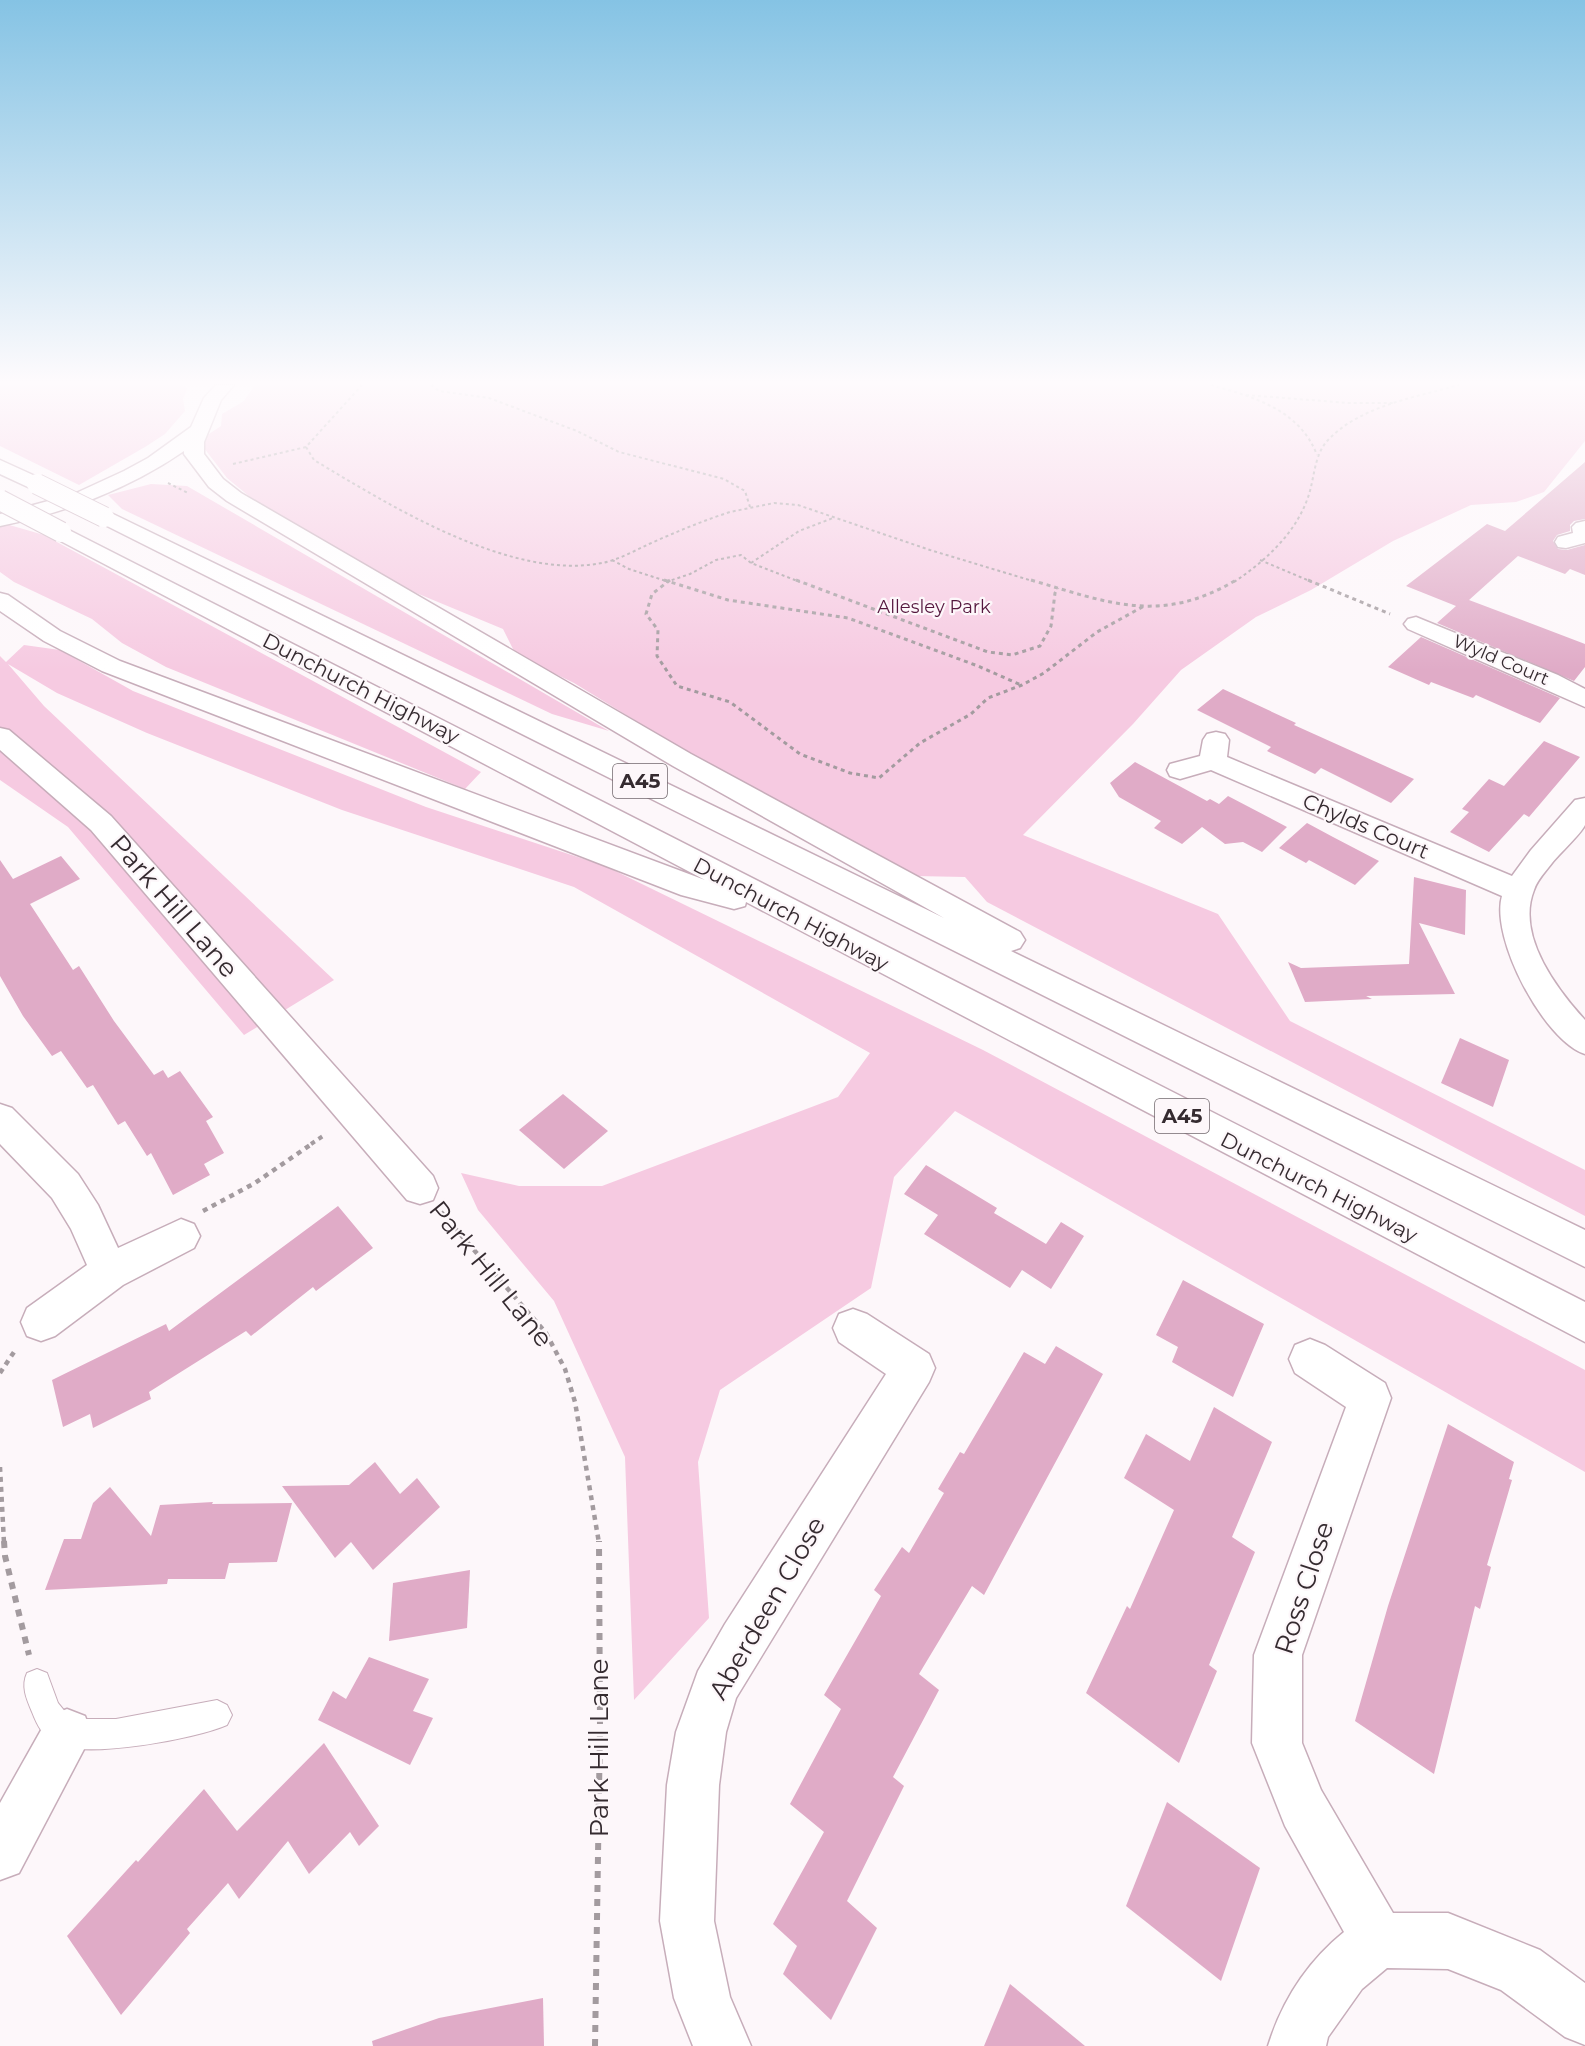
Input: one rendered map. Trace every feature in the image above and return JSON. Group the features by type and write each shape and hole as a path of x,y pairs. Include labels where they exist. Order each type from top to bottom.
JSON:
{"main road":[{"name":"Dunchurch Highway","path":"30,480 1585,1249"},
{"path":"0,520 68,502 123,480"},
{"path":"214,480 243,503 682,760 1125,1004 1175,1046"},
{"name":"Dunchurch Highway","path":"0,500 482,750 780,909 1585,1323"},
{"path":"0,600 52,636 111,666 692,888 780,909"},
{"name":"Wyld Court","path":"1410,622 1549,680 1585,699"},
{"name":"Park Hill Lane","path":"0,736 101,823 420,1188"},
{"name":"Chylds Court","path":"1180,770 1214,750 1518,891"},
{"path":"1585,807 1518,891 1516,921 1525,957 1563,1018 1585,1041"},
{"path":"0,1119 13,1137 64,1184 83,1213 109,1272"},
{"path":"41,1322 109,1272 181,1236"},
{"name":"Aberdeen Close","path":"723,2046 702,1998 687,1921 693,1785 701,1732 715,1688 742,1641 914,1368 853,1328"},
{"name":"Ross Close","path":"1310,1359 1370,1398 1278,1655 1277,1743 1303,1808 1378,1940"},
{"path":"0,1854 67,1734"},
{"path":"1297,2046 1304,2023 1342,1968 1378,1940 1448,1941 1520,1970 1585,2017"}],"lane":[{"path":"37,1683 47,1718 67,1734 98,1735 217,1715"}],"path":[{"path":"351,480 450,535 514,555 553,564 586,566 611,560 722,514 776,503 789,504 834,517 943,555 1110,603 1144,606 1179,604 1201,599 1238,579 1296,524 1307,500 1312,480"},
{"path":"727,480 745,491 750,507"},
{"path":"751,563 800,531 834,517"},
{"path":"1058,588 1055,593 1051,626 1040,646 1012,655 988,652 751,563 741,555 716,560 690,574 667,581 652,594 646,614 658,630 657,656 677,686 730,702 800,754 850,773 879,778 920,743 971,714 988,698 1022,685 1044,672 1097,632 1144,606"},
{"path":"611,560 629,569 728,600 848,618 978,666 1022,685"},
{"path":"1260,560 1410,622"},
{"path":"181,1236 183,1222 255,1183 326,1134 353,1109"},
{"name":"Park Hill Lane","path":"420,1188 546,1333 565,1369 575,1402 599,1539 600,1739 595,2046"},
{"path":"0,1467 5,1556 37,1683"}],"green space":[{"path":"70,480 87,480 79,485"},
{"name":"Allesley Park","path":"230,480 1553,480 1544,492 1516,502 1471,505 1393,541 1311,590 1256,617 1181,670 1133,724 1023,835 1218,914 1290,1021 1585,1170 1585,1216 987,902 965,877 915,876 809,820 659,735 574,683 516,655 503,629 409,590 250,497"},
{"path":"151,484 187,486 609,731 552,714 122,509 108,495"},
{"path":"6,524 44,535 481,772 465,789 166,667 122,643 92,619 14,582 0,572 0,525"},
{"path":"24,645 60,650 133,691 426,807 605,866 983,1050 1585,1370 1585,1472 955,1111 894,1177 871,1288 720,1390 698,1462 709,1618 634,1700 625,1457 554,1301 478,1210 461,1173 519,1186 602,1186 838,1097 870,1053 574,887 342,810 147,733 57,693 8,664 44,706 334,980 244,1035 68,827 0,780 0,656 6,662"}],"building":[{"path":"1564,480 1585,480 1585,519 1574,521 1570,525 1570,531 1557,535 1553,541 1558,549 1567,550 1585,545 1585,575 1570,569 1565,574 1518,556 1469,600 1585,644 1585,667 1574,681 1437,623 1456,606 1406,586 1487,524 1505,531"},
{"path":"1421,637 1560,698 1540,723 1476,695 1473,698 1431,682 1429,685 1388,667"},
{"path":"1223,689 1296,723 1294,725 1414,779 1391,803 1321,768 1315,774 1267,751 1271,747 1197,710"},
{"path":"1544,741 1580,757 1529,817 1524,814 1489,852 1450,832 1469,812 1462,809 1489,779 1504,786"},
{"path":"1135,762 1207,801 1210,799 1219,804 1228,796 1287,827 1262,852 1243,842 1225,844 1202,827 1182,844 1154,828 1161,821 1119,797 1110,783"},
{"path":"1307,823 1379,861 1355,885 1309,860 1306,863 1279,848"},
{"path":"61,856 80,879 30,904 73,970 79,966 114,1021 154,1075 163,1070 168,1078 180,1071 213,1117 206,1121 224,1153 204,1164 210,1175 173,1195 151,1153 147,1156 125,1121 118,1125 93,1085 87,1088 61,1051 52,1056 23,1016 0,976 0,860 13,879"},
{"path":"1414,877 1466,890 1465,935 1419,923 1455,994 1366,996 1372,999 1305,1002 1288,962 1301,968 1409,964"},
{"path":"1460,1038 1509,1060 1493,1107 1441,1083"},
{"path":"563,1094 608,1131 564,1169 519,1130"},
{"path":"926,1165 997,1208 994,1213 1046,1244 1061,1222 1084,1236 1051,1289 1022,1270 1010,1288 924,1234 938,1215 904,1194"},
{"path":"338,1206 373,1248 316,1291 313,1287 251,1336 246,1331 149,1392 151,1399 93,1428 90,1414 63,1427 52,1380 166,1324 169,1331"},
{"path":"1183,1280 1264,1324 1233,1397 1172,1362 1178,1347 1156,1335"},
{"path":"1056,1346 1103,1374 984,1595 972,1586 919,1674 939,1690 893,1777 904,1786 847,1901 877,1928 831,2020 783,1974 797,1946 773,1924 824,1832 790,1804 841,1709 824,1695 881,1596 874,1590 902,1547 909,1553 944,1493 938,1489 960,1452 964,1454 1024,1352 1045,1364"},
{"path":"1214,1407 1272,1442 1232,1537 1255,1552 1209,1665 1217,1671 1179,1763 1086,1693 1127,1606 1130,1609 1174,1510 1124,1478 1146,1434 1190,1461"},
{"path":"1448,1424 1514,1462 1509,1479 1512,1480 1487,1565 1491,1567 1480,1609 1475,1606 1434,1774 1355,1721 1388,1606"},
{"path":"375,1462 400,1494 417,1478 440,1507 373,1570 351,1542 335,1558 282,1486 349,1485"},
{"path":"110,1487 151,1536 160,1505 213,1502 212,1504 292,1503 277,1562 229,1563 225,1579 168,1579 167,1584 45,1590 64,1539 81,1539 93,1503"},
{"path":"470,1570 467,1628 389,1641 393,1583"},
{"path":"369,1657 429,1679 413,1711 433,1718 410,1765 318,1720 333,1691 346,1699"},
{"path":"324,1743 379,1826 359,1846 350,1832 309,1874 288,1841 239,1899 228,1883 187,1929 190,1933 121,2015 67,1936 204,1789 237,1831"},
{"path":"1167,1802 1260,1868 1221,1981 1126,1906"},
{"path":"1010,1984 1085,2046 984,2046"},
{"path":"543,1998 544,2046 373,2046 372,2041 439,2018"}]}
